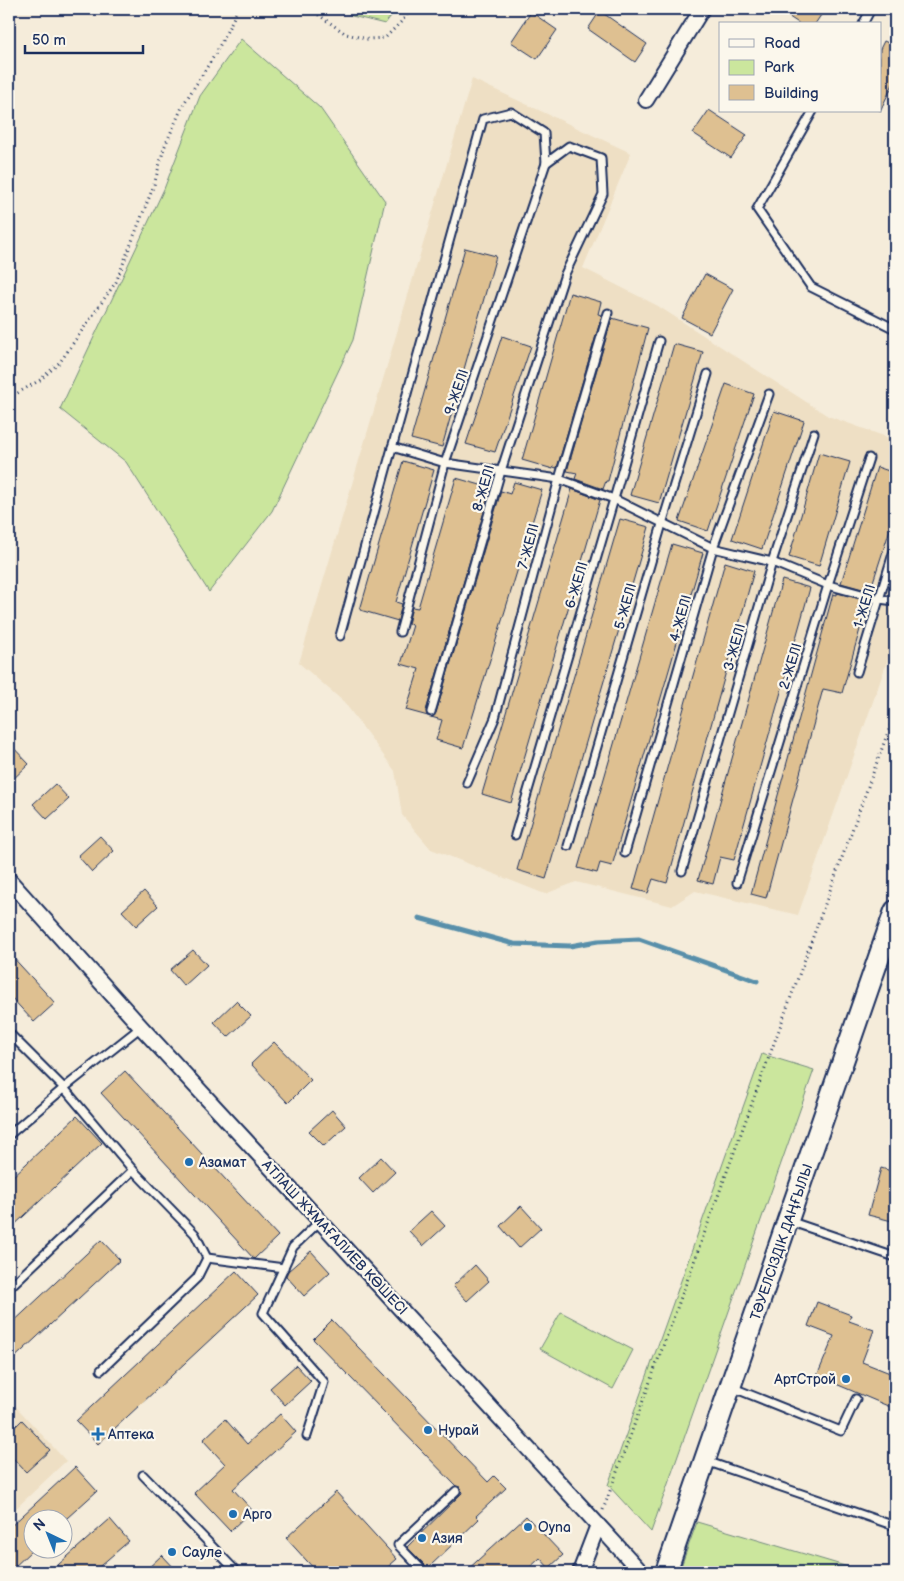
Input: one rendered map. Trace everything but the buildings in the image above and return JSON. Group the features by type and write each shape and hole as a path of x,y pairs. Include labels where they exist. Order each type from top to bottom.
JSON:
{"street":[{"path":"646,100 702,9"},
{"name":"АТЛАШ ЖҰМАҒАЛИЕВ КӨШЕСІ","path":"9,880 640,1572"},
{"name":"ТӘУЕЛСІЗДІК ДАҢҒЫЛЫ","path":"666,1572 895,911"},
{"path":"580,1572 598,1525"}],"lane":[{"path":"864,22 871,9"},
{"path":"340,636 484,119 511,112 544,133 546,163"},
{"path":"812,112 757,209 811,287 895,329"},
{"name":"8-ЖЕЛІ","path":"431,712 501,470 566,274 603,194 601,158 569,146 546,163"},
{"name":"9-ЖЕЛІ","path":"400,632 445,463 546,163"},
{"name":"7-ЖЕЛІ","path":"467,783 495,718 559,479 608,313"},
{"name":"6-ЖЕЛІ","path":"515,835 659,341"},
{"name":"5-ЖЕЛІ","path":"568,846 708,374"},
{"name":"4-ЖЕЛІ","path":"625,853 714,548 769,394"},
{"name":"3-ЖЕЛІ","path":"682,870 772,562 814,432"},
{"path":"392,446 445,463 559,479 614,499 714,548 772,562 828,585 879,599 895,601"},
{"name":"2-ЖЕЛІ","path":"737,883 868,458"},
{"name":"1-ЖЕЛІ","path":"858,672 895,547"},
{"path":"9,1135 141,1026"},
{"path":"9,1033 64,1088 133,1170 195,1234 207,1258"},
{"path":"9,1288 133,1170"},
{"path":"789,1220 895,1257"},
{"path":"307,1436 324,1382 263,1313 293,1247 320,1221"},
{"path":"207,1258 284,1268"},
{"path":"101,1370 197,1278 207,1258"},
{"path":"731,1387 841,1430 856,1399"},
{"path":"705,1461 895,1526"},
{"path":"143,1475 237,1572"},
{"path":"424,1572 398,1545 456,1492"}],"path":[{"path":"9,398 40,380 60,362 116,282 154,185 164,148 183,105 216,53 238,9"},
{"path":"310,9 346,34 367,40 385,38 402,21 410,9"},
{"path":"598,1525 895,713"}],"shaded area":[{"path":"472,79 631,153 583,268 658,306 828,416 895,440 895,639 798,915 695,891 672,906 576,882 545,894 431,849 402,815 395,771 344,702 299,663"},
{"path":"9,1399 66,1461 9,1515"}],"green space":[{"path":"341,9 396,9 385,24 352,16"},
{"path":"241,39 320,108 385,201 353,340 272,511 209,592 126,462 60,409 164,189 200,96"},
{"path":"762,1054 814,1070 651,1532 608,1485"},
{"path":"561,1312 633,1350 613,1389 540,1349"},
{"path":"697,1522 865,1572 679,1572"}],"waterway":[{"path":"419,918 514,944 570,946 598,941 639,939 757,981"}],"place":[{"name":"Азамат","path":"189,1162"},
{"name":"АртСтрой","path":"846,1379"},
{"name":"Нурай","path":"428,1430"},
{"name":"Аптека","path":"98,1434"},
{"name":"Арго","path":"233,1514"},
{"name":"Oyna","path":"528,1527"},
{"name":"Азия","path":"422,1538"},
{"name":"Сауле","path":"172,1552"}]}
